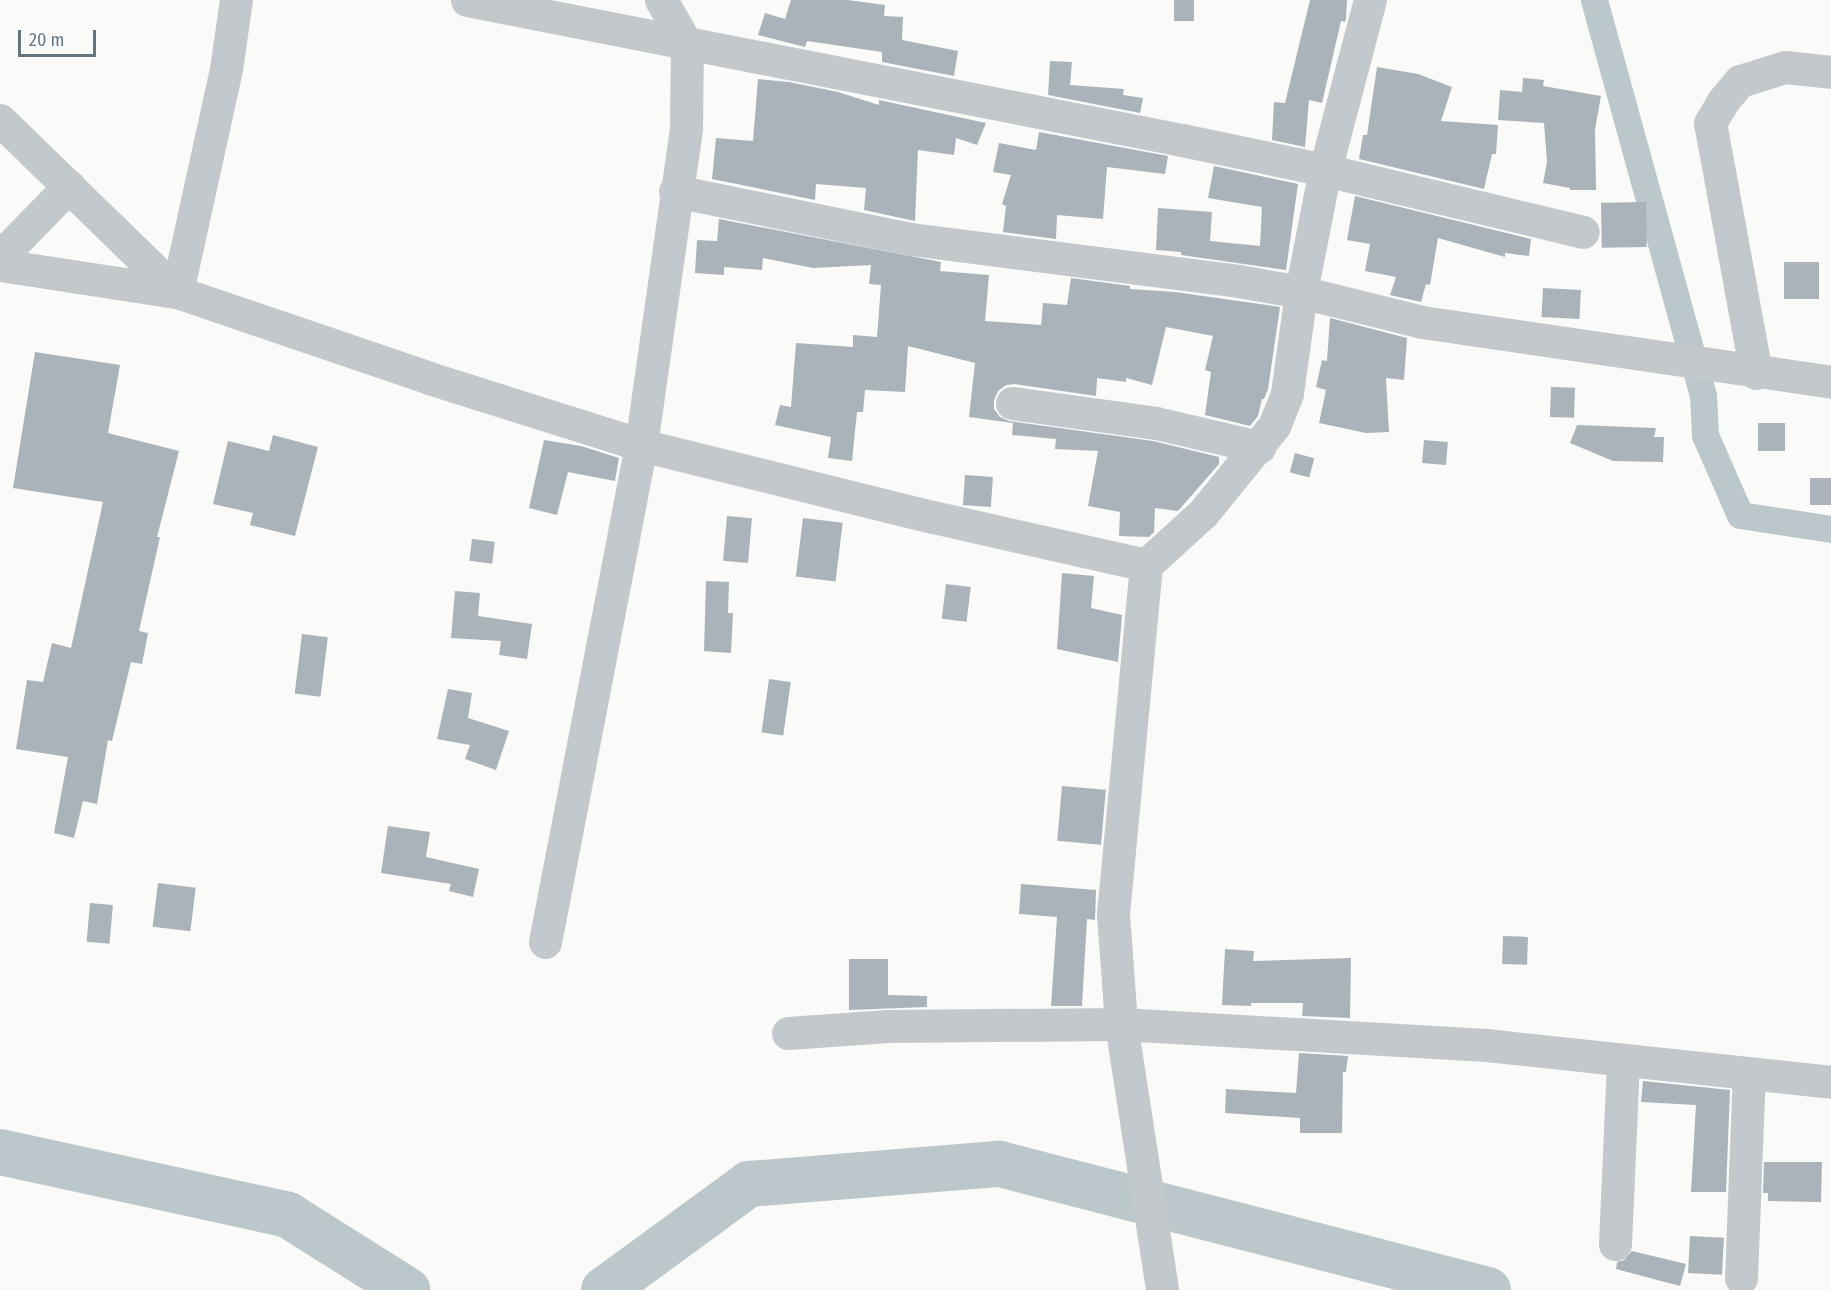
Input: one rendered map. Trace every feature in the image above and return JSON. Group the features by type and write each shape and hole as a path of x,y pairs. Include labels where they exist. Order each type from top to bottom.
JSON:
{"street":[{"path":"177,292 226,69 236,0"},
{"path":"467,0 687,45 1182,140 1325,170 1583,232"},
{"path":"545,942 641,445 675,191 686,127 687,45 661,0"},
{"path":"1160,1275 1121,1024 1113,914 1146,565 1203,513 1274,426 1287,393 1302,292 1325,170 1370,0"},
{"path":"1756,373 1710,123 1723,101 1740,81 1785,67 1831,72"},
{"path":"0,120 177,292"},
{"path":"0,257 69,186"},
{"path":"675,191 911,239 1238,281 1302,292 1422,322 1756,373 1831,382"},
{"path":"0,265 177,292 429,378 641,445 933,517 1146,565"},
{"path":"1012,403 1155,423 1259,447"},
{"path":"788,1033 888,1026 1121,1024 1486,1044 1831,1082"},
{"path":"1615,1244 1623,1060"},
{"path":"1741,1278 1749,1073"}],"building":[{"path":"791,0 848,0 885,5 884,16 903,17 902,40 958,51 954,76 882,62 882,52 807,41 805,47 758,35 765,13 785,19"},
{"path":"1174,0 1194,0 1194,21 1174,21"},
{"path":"1310,0 1347,0 1346,18 1345,22 1341,21 1322,103 1309,100 1305,147 1272,140 1274,102 1285,103"},
{"path":"1050,61 1072,62 1070,85 1124,89 1123,95 1143,98 1140,113 1048,95"},
{"path":"1377,67 1418,74 1452,87 1441,121 1498,125 1496,154 1492,154 1484,189 1359,159 1363,135 1367,135"},
{"path":"1523,78 1544,80 1543,86 1601,96 1595,129 1596,190 1570,190 1570,188 1543,183 1547,162 1544,123 1498,120 1500,90 1522,92"},
{"path":"758,79 789,82 838,92 879,105 879,100 986,123 977,145 956,138 954,155 918,150 915,221 864,210 866,188 816,184 815,200 712,179 716,138 753,141"},
{"path":"1039,132 1168,156 1165,174 1107,167 1103,219 1057,215 1056,239 1003,232 1006,206 1002,204 1011,175 993,172 999,143 1036,150"},
{"path":"1214,166 1298,184 1286,270 1181,255 1181,252 1156,250 1158,208 1212,212 1210,241 1260,246 1262,207 1208,198"},
{"path":"1355,196 1531,239 1529,256 1505,253 1505,257 1438,238 1430,285 1426,284 1421,302 1390,295 1396,277 1365,271 1370,244 1347,240"},
{"path":"1646,202 1647,247 1602,248 1601,203"},
{"path":"719,219 941,262 940,271 989,275 985,321 1041,325 1043,303 1067,305 1071,278 1130,286 1130,289 1175,292 1280,307 1268,389 1262,399 1258,416 1250,426 1205,415 1211,372 1205,370 1213,336 1166,327 1152,385 1126,378 1126,382 1097,378 1096,396 1015,384 1006,385 998,391 994,400 994,409 1000,417 1009,421 1153,441 1219,457 1219,464 1178,511 1155,508 1154,532 1149,537 1119,536 1120,512 1088,506 1098,451 1055,449 1056,439 1012,435 1013,423 969,417 975,363 908,346 905,392 865,390 863,412 857,412 852,461 828,458 831,437 775,425 780,405 791,407 796,343 853,347 853,335 877,337 881,285 869,284 871,265 813,268 763,258 762,270 724,267 724,275 695,273 697,240 717,241"},
{"path":"1784,262 1819,262 1819,299 1784,299"},
{"path":"1543,288 1581,290 1579,319 1541,317"},
{"path":"1330,318 1407,338 1404,380 1386,378 1389,432 1366,433 1319,423 1326,390 1316,387 1322,360 1327,361"},
{"path":"35,352 120,365 108,433 179,451 157,537 160,537 139,631 148,633 142,664 131,662 112,741 108,740 97,804 83,801 74,838 54,833 68,757 16,749 27,680 43,682 52,643 71,648 103,502 13,488"},
{"path":"1551,387 1575,388 1574,418 1550,417"},
{"path":"1758,423 1785,423 1785,451 1758,451"},
{"path":"1577,425 1656,428 1654,437 1664,437 1663,462 1613,461 1570,443"},
{"path":"273,435 318,447 295,536 250,525 253,513 213,504 228,441 269,451"},
{"path":"544,440 581,446 619,458 615,481 568,472 557,515 529,508"},
{"path":"1424,440 1448,442 1446,465 1422,463"},
{"path":"1295,453 1314,458 1309,477 1290,472"},
{"path":"965,475 993,477 991,507 963,505"},
{"path":"1810,478 1831,478 1831,505 1810,505"},
{"path":"727,516 752,518 748,563 723,561"},
{"path":"803,518 843,523 836,581 796,577"},
{"path":"472,539 495,542 492,564 469,561"},
{"path":"1062,573 1094,576 1091,608 1122,615 1118,662 1057,649"},
{"path":"706,581 729,582 728,613 733,613 731,653 704,651"},
{"path":"946,584 971,587 967,622 942,619"},
{"path":"455,591 480,593 478,616 532,624 527,659 499,655 501,641 451,638"},
{"path":"302,634 328,637 320,697 295,694"},
{"path":"769,679 791,682 783,736 761,732"},
{"path":"448,689 472,693 468,718 509,731 496,770 465,759 470,745 437,739"},
{"path":"1062,786 1106,790 1101,845 1057,841"},
{"path":"388,826 430,832 426,857 479,869 473,897 449,891 451,884 381,873"},
{"path":"158,883 196,888 190,931 153,927"},
{"path":"1021,884 1096,890 1095,920 1087,919 1082,1006 1051,1006 1057,917 1019,914"},
{"path":"90,903 113,905 110,944 87,942"},
{"path":"1503,936 1528,937 1527,965 1502,964"},
{"path":"1225,949 1254,951 1253,961 1351,958 1350,1018 1302,1016 1303,1003 1222,1005"},
{"path":"849,959 888,959 888,995 927,996 927,1007 849,1010"},
{"path":"1299,1053 1348,1056 1346,1072 1343,1072 1342,1133 1300,1133 1300,1118 1225,1113 1226,1089 1296,1093"},
{"path":"1643,1081 1730,1090 1726,1192 1691,1192 1696,1105 1641,1102"},
{"path":"1764,1162 1822,1162 1821,1202 1768,1201 1768,1193 1763,1193"},
{"path":"1690,1236 1724,1238 1722,1275 1688,1273"},
{"path":"1632,1251 1686,1264 1680,1286 1616,1269 1617,1262 1624,1260"}],"waterway":[{"path":"1594,0 1703,395 1705,435 1740,515 1831,529"},
{"path":"0,1152 288,1215 407,1290"},
{"path":"604,1290 749,1184 1000,1164 1488,1290"}]}
